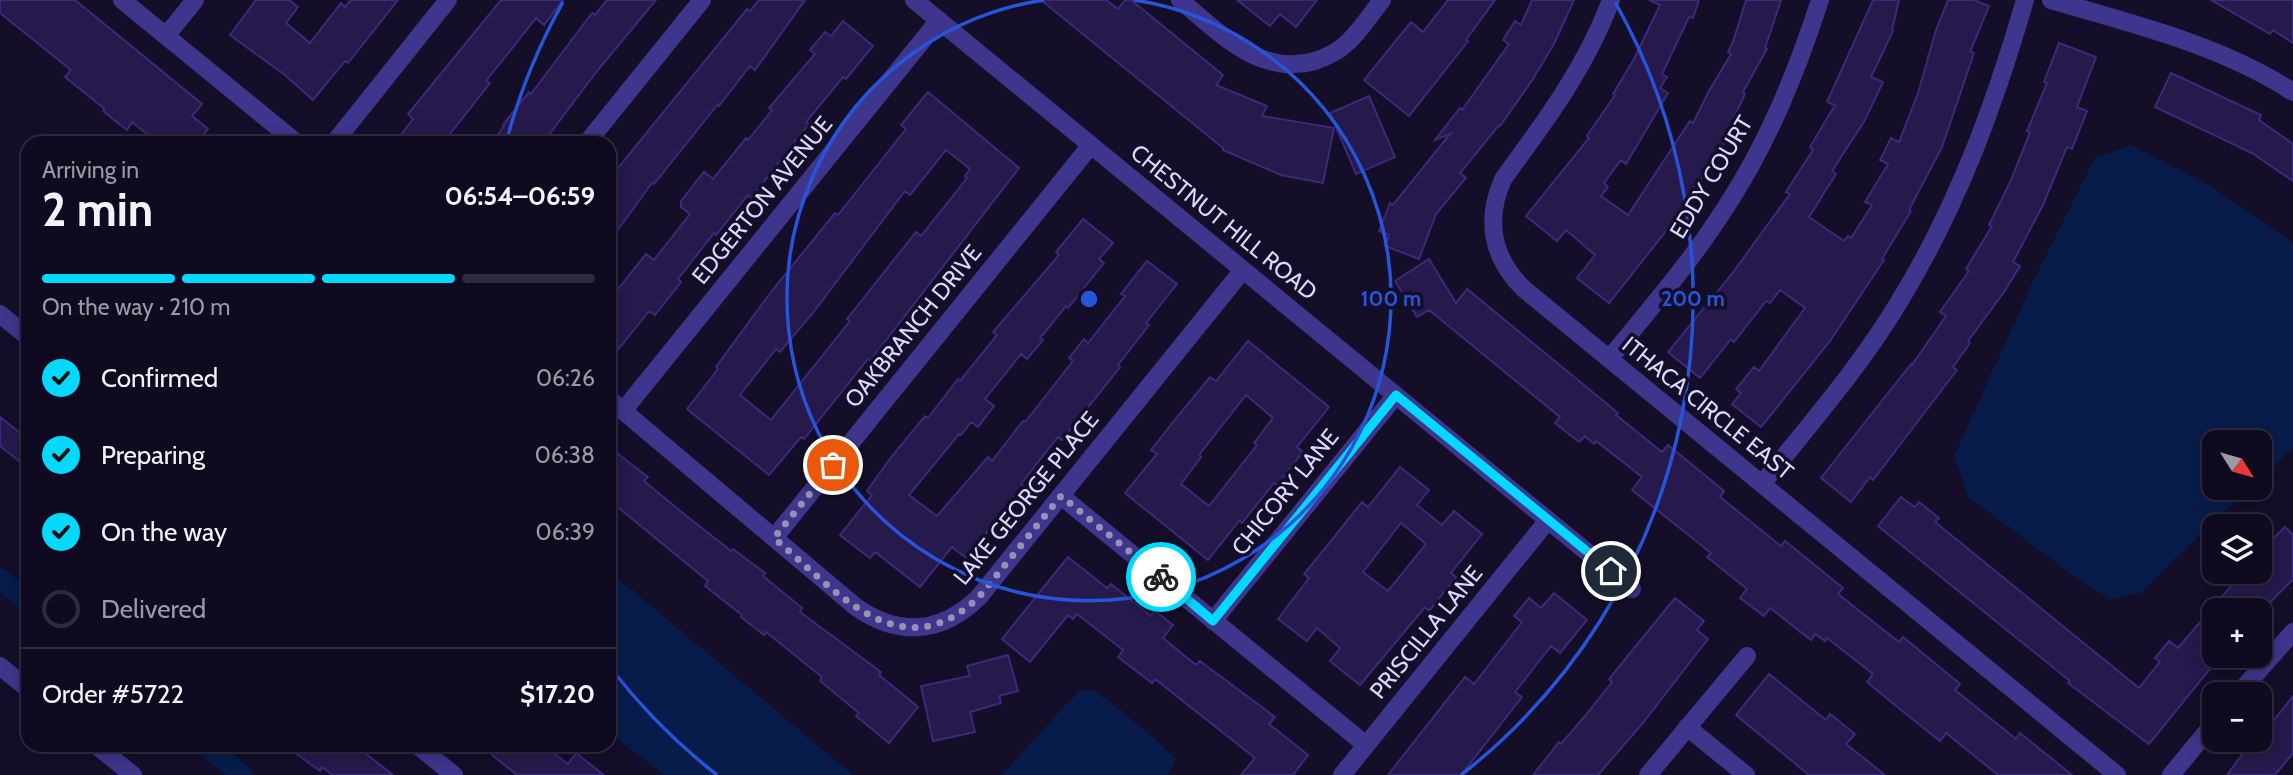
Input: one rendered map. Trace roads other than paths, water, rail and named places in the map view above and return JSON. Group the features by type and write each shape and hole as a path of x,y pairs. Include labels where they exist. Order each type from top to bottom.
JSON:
{"street":[{"path":"122,0 288,136"},
{"path":"166,36 195,0"},
{"path":"339,136 449,0"},
{"path":"592,136 702,0"},
{"name":"CHESTNUT HILL ROAD","path":"914,0 1632,589"},
{"path":"1180,0 1247,53 1268,62 1291,65 1321,59 1340,48 1358,33 1382,0"},
{"name":"ITHACA CIRCLE EAST","path":"1611,0 1578,71 1558,105 1503,179 1493,208 1492,223 1498,253 1513,279 2117,775"},
{"name":"EDDY COURT","path":"1609,359 1690,260 1749,170 1777,116 1796,71 1820,0"},
{"path":"1762,484 1850,375 1898,304 1932,245 1962,184 1988,120 2025,0"},
{"path":"2051,0 2176,37 2234,60 2293,92"},
{"name":"EDGERTON AVENUE","path":"616,405 939,20"},
{"name":"OAKBRANCH DRIVE","path":"774,538 1091,145"},
{"name":"LAKE GEORGE PLACE","path":"616,405 869,616 897,626 927,626 956,616 979,597 1243,270"},
{"path":"0,314 21,331"},
{"name":"CHICORY LANE","path":"1213,621 1396,395"},
{"path":"1061,496 1366,745"},
{"name":"PRISCILLA LANE","path":"1342,775 1548,520"},
{"path":"2249,682 2293,632"},
{"path":"1648,775 1747,656"},
{"path":"0,666 21,683"},
{"path":"1687,727 1746,775"},
{"path":"2171,775 2202,738"},
{"path":"104,752 133,775"},
{"path":"425,752 454,775"}],"water":[{"path":"2131,145 2207,184 2293,244 2293,448 2272,468 2272,430 2202,430 2202,500 2237,500 2223,514 2202,514 2202,534 2140,593 2110,599 2077,578 1968,497 1954,456 2034,280 2095,158"},
{"path":"616,577 853,775 664,775 616,738"},
{"path":"1079,690 1095,690 1153,737 1176,759 1168,775 1002,775"}],"waterway":[{"path":"0,579 21,596"},
{"path":"213,752 242,775"}]}
